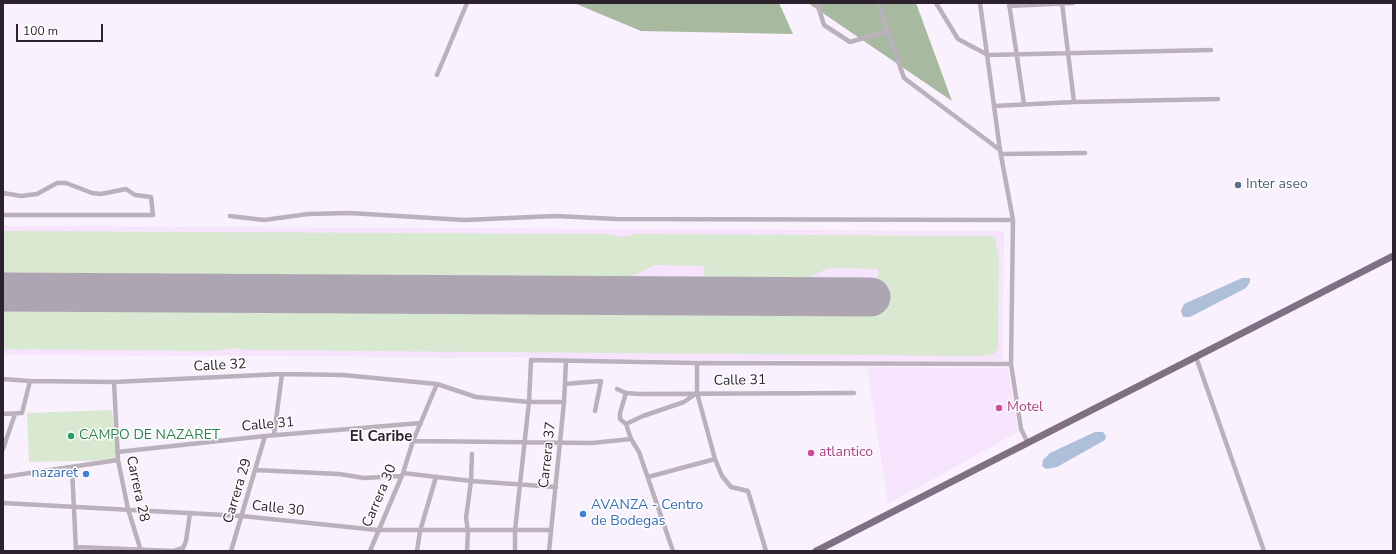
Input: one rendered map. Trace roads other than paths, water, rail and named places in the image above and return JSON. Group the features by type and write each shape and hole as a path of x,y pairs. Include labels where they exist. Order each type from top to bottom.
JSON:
{"highway":[{"path":"816,551 1393,256"}],"street":[{"path":"437,74 467,3"},
{"path":"817,3 824,25 850,42 888,31"},
{"path":"878,3 904,78 1000,152 1085,153"},
{"path":"936,3 958,38 988,54 1211,50"},
{"path":"980,3 1000,152 1013,220 1011,364 1021,429 1028,443"},
{"path":"1062,3 1074,102"},
{"path":"1024,104 1009,5 1073,3"},
{"path":"994,106 1074,102 1218,100"},
{"path":"3,193 21,196 37,194 57,183 66,183 92,193 101,194 126,189 135,195 151,197 154,215 3,215"},
{"path":"230,216 264,220 308,214 350,213 464,220 555,216 625,219 1013,220"},
{"path":"1196,357 1264,551"},
{"path":"515,551 515,530 530,402 530,360 697,363 1011,364"},
{"name":"Carrera 37","path":"549,551 564,402 566,361"},
{"path":"697,363 697,393 715,459 722,476 731,487 748,492 766,551"},
{"path":"274,436 282,374"},
{"name":"Calle 32","path":"3,379 30,381 114,382 282,374 343,375 437,384 476,396 530,402 564,402"},
{"path":"3,414 22,413 30,381"},
{"path":"565,384 601,381 595,411"},
{"name":"Carrera 28","path":"114,382 118,460 128,509 141,550"},
{"name":"Carrera 30","path":"370,551 402,475 413,441 437,384"},
{"name":"Calle 31","path":"617,389 626,392 854,393"},
{"path":"626,392 620,413 620,419 626,424 631,440 639,452 673,551"},
{"path":"626,424 643,416 684,402 697,393"},
{"path":"3,449 15,414"},
{"name":"Calle 31","path":"117,452 265,436 421,423"},
{"name":"Carrera 29","path":"231,551 265,436"},
{"path":"413,441 592,443 631,440"},
{"path":"467,551 468,531 466,518 471,481 472,454"},
{"path":"648,476 715,459"},
{"path":"3,478 118,460"},
{"path":"72,468 76,549 174,551 182,548 186,541 190,513"},
{"path":"256,470 339,474 364,478 402,475 556,487"},
{"path":"417,551 420,531 436,477"},
{"name":"Calle 30","path":"3,503 242,516 378,530 551,530"}],"water":[{"path":"1242,278 1250,278 1250,282 1246,288 1190,317 1183,317 1181,311 1184,304"},
{"path":"1095,432 1103,432 1106,436 1105,440 1057,467 1046,469 1042,466 1043,460 1050,453"}],"place":[{"name":"Inter aseo","path":"1238,185"},
{"name":"Motel","path":"999,408"},
{"name":"CAMPO DE NAZARET","path":"71,436"},
{"name":"atlantico","path":"811,453"},
{"name":"nazaret","path":"86,474"},
{"name":"AVANZA - Centro de Bodegas","path":"583,514"}],"district":[{"name":"El Caribe","path":"381,437"}]}
